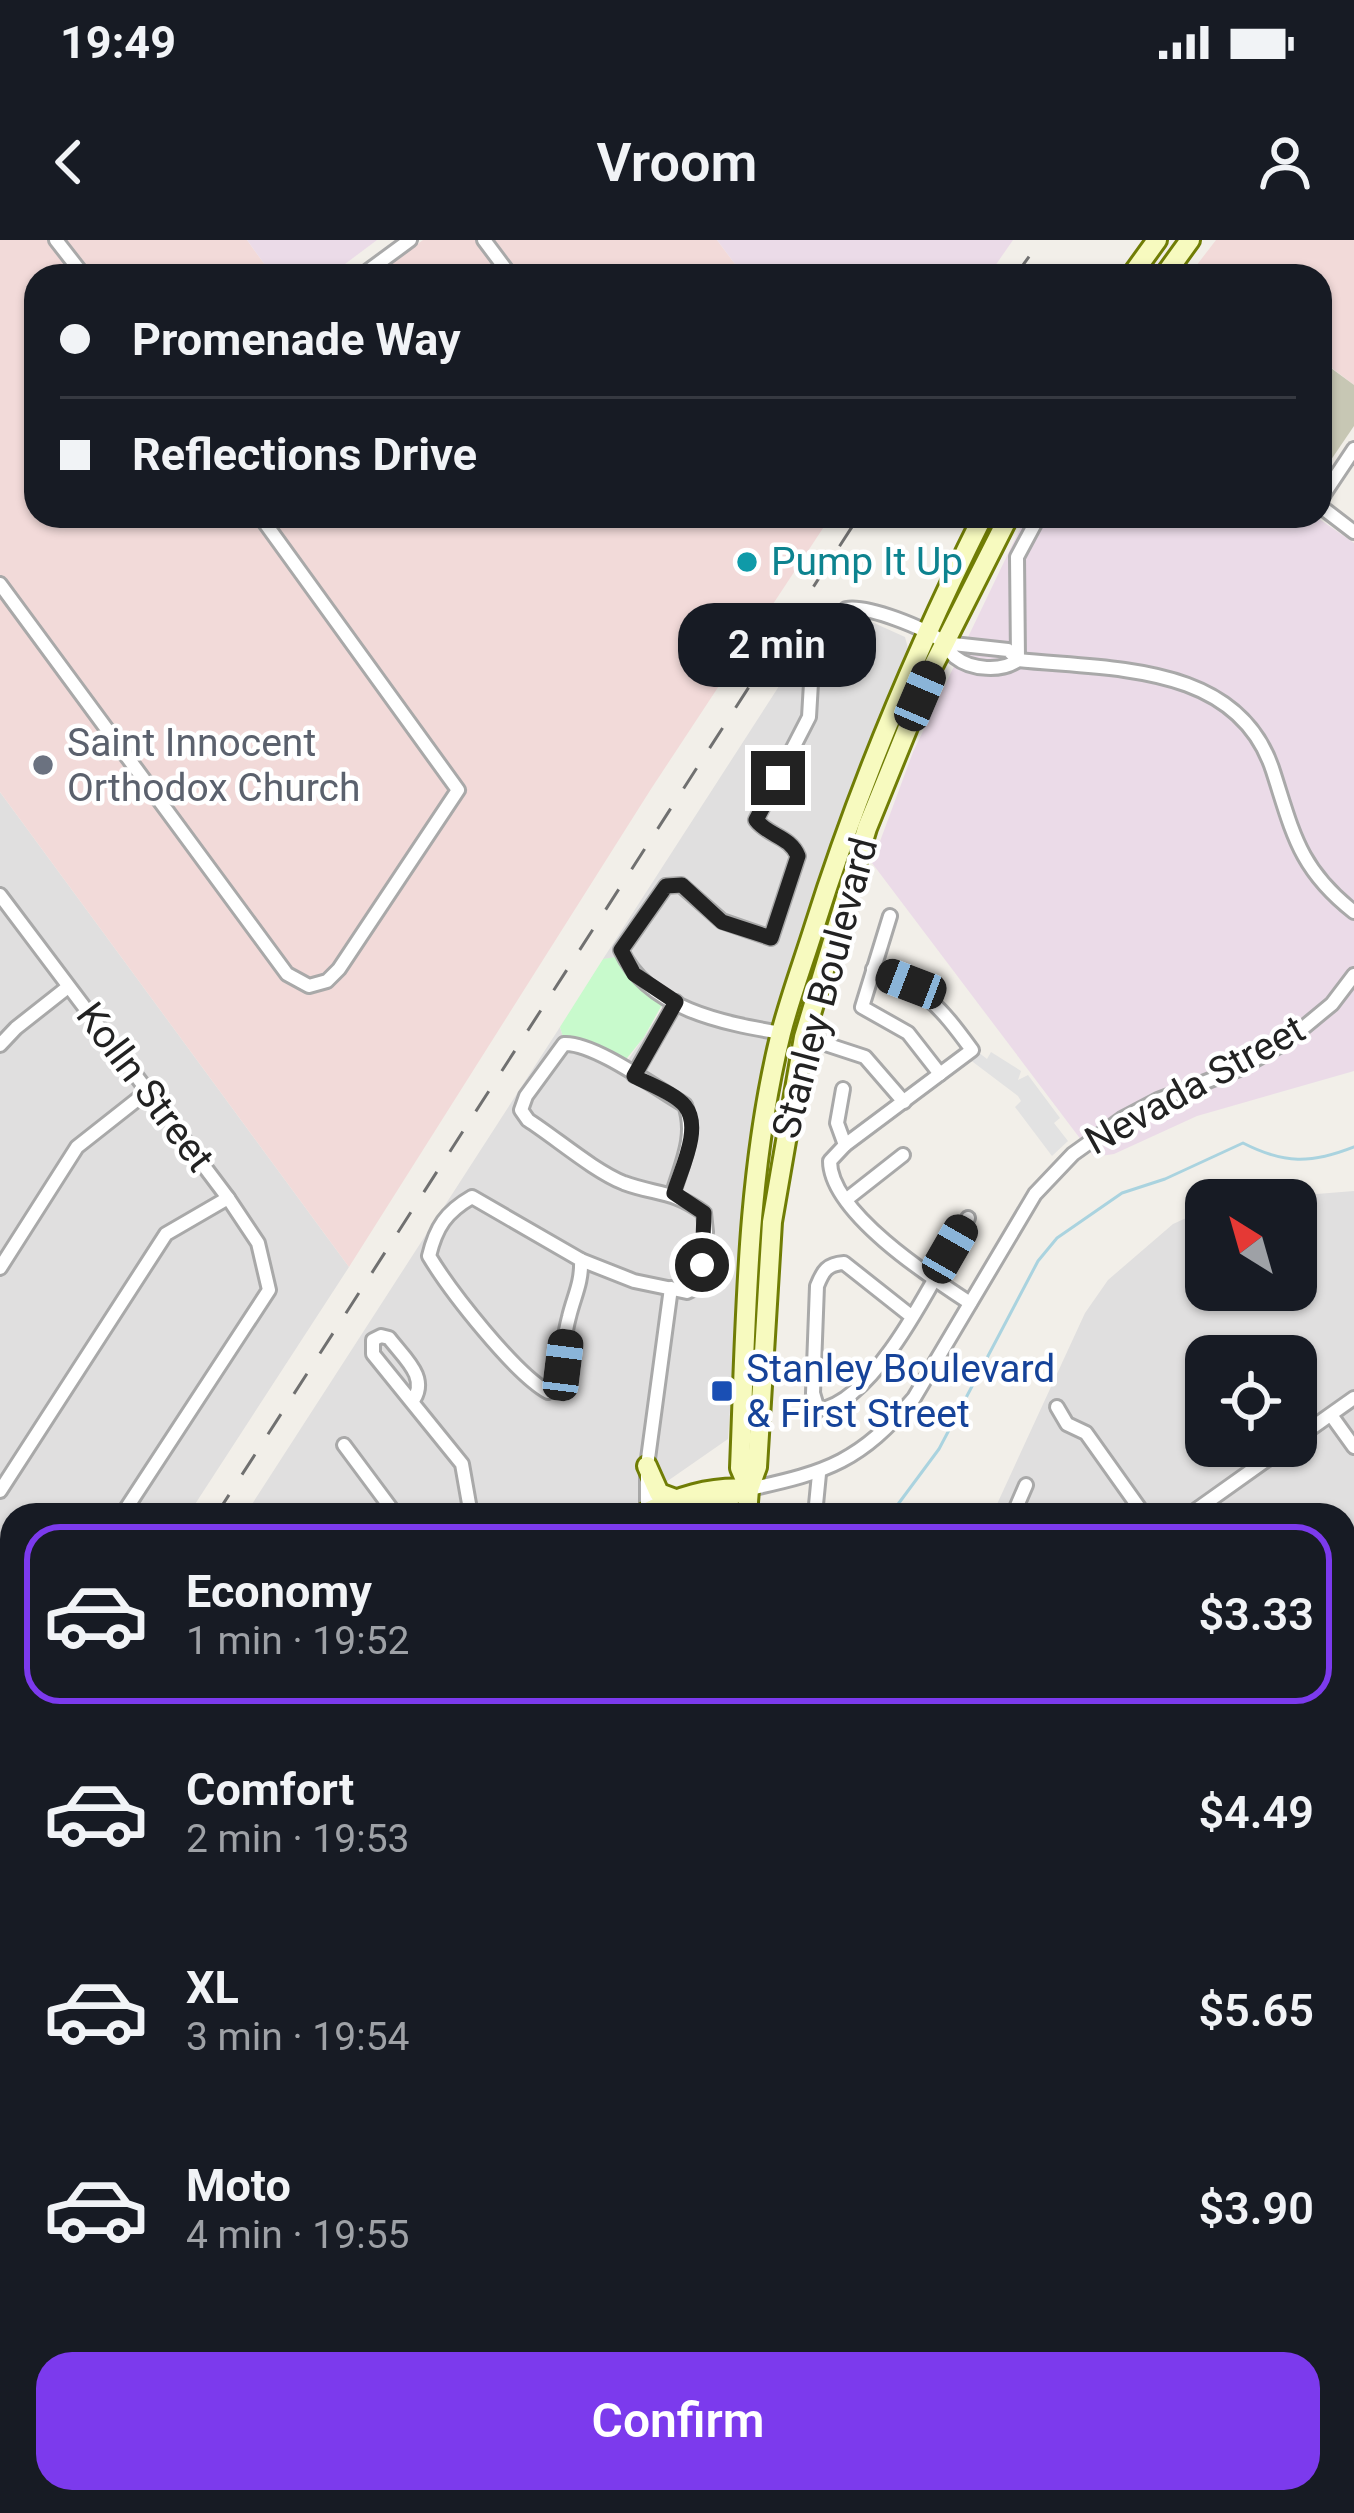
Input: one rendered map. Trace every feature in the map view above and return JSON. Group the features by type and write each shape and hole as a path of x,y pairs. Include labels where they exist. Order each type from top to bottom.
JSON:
{"main road":[{"name":"Stanley Boulevard","path":"749,1489 740,1468 748,1256 781,1033 819,910 978,528"},
{"name":"Stanley Boulevard","path":"935,638 1002,528"},
{"name":"Stanley Boulevard","path":"749,1489 758,1467 766,1283 779,1162 804,1037 858,825"},
{"path":"804,1037 797,1019 819,910"},
{"path":"779,1162 775,1131 788,1054 781,1033"},
{"path":"647,1466 670,1503"},
{"path":"691,1503 749,1489 748,1503"}],"street":[{"path":"378,264 410,240"},
{"path":"1332,484 1354,449"},
{"path":"0,584 284,970 296,982 309,986 327,981 339,969 458,790 269,528"},
{"path":"1018,661 1017,557 1033,528"},
{"path":"781,1033 717,1023 676,1002 634,974 621,950 666,886 682,885 722,922 771,938 798,856 790,843 756,820 809,717 812,666 846,609 862,606 935,638 1009,650 1018,661 1141,671 1211,694 1241,717 1271,764 1297,848 1311,872 1354,911"},
{"name":"Kolln Street","path":"0,895 228,1198 258,1244 269,1290 130,1503"},
{"path":"890,916 862,1007 908,1033 940,1074"},
{"path":"873,969 911,984 933,1000 973,1050 845,1145 830,1161 830,1176 880,1237 970,1304"},
{"name":"Nevada Street","path":"749,1489 819,1474 891,1425 914,1398 1035,1194 1082,1146 1158,1100 1239,1069 1286,1042 1332,1004 1354,975"},
{"path":"0,1045 68,987"},
{"path":"634,1076 676,1002"},
{"path":"804,1037 865,1057 904,1102"},
{"path":"581,1260 582,1283 568,1318 563,1365 548,1392 528,1381 443,1280 429,1256 435,1231 452,1209 472,1198 581,1260 634,1281 687,1292 699,1286 704,1213 674,1193 622,1182 528,1120 521,1110 563,1044 579,1046 685,1105 689,1145 674,1193"},
{"path":"843,1089 837,1123 845,1145"},
{"path":"0,1268 76,1148 148,1091"},
{"path":"847,1199 903,1155"},
{"path":"0,1491 166,1234 228,1198"},
{"path":"911,1316 844,1263 832,1264 823,1272 817,1286 813,1393 818,1410 834,1408 879,1365 911,1316 968,1218"},
{"path":"645,1503 671,1288"},
{"path":"412,1402 420,1391 420,1380 389,1338 373,1340 373,1354 462,1465 469,1503"},
{"path":"1317,1425 1354,1398"},
{"path":"1057,1407 1067,1424 1085,1433 1136,1503"},
{"path":"1331,1415 1354,1447"},
{"path":"344,1445 387,1503"},
{"path":"1206,1503 1256,1467"},
{"path":"816,1503 819,1474"},
{"path":"1017,1503 1025,1485"}],"shaded area":[{"path":"0,240 247,240 264,264 24,264 24,528 823,528 651,789 349,1267 0,792"},
{"path":"247,240 377,240 345,264 264,264"},
{"path":"423,240 717,240 735,264 392,264"},
{"path":"717,240 1013,240 996,264 735,264"},
{"path":"1216,240 1354,240 1354,385 1332,368 1332,264 1198,264"},
{"path":"1332,369 1354,385 1354,426 1332,458"},
{"path":"1020,528 1332,528 1354,543 1354,1071 1197,1116 1114,1154 1094,1157 872,863 913,752"},
{"path":"832,604 905,637 909,652 840,817 767,1050 746,1184 728,1439 642,1503 253,1503 560,1027 563,1037 628,1060 644,1037 662,1009 658,994 625,973 616,958 603,959"},
{"path":"0,792 349,1267 196,1503 0,1503"},
{"path":"978,1052 987,1059 991,1052 1021,1071 1018,1080 1028,1075 1060,1118 1054,1123 1068,1141 1052,1156 1015,1107 1021,1101 1018,1096 969,1059"},
{"path":"1354,1191 1354,1503 998,1503 1085,1313 1108,1280 1185,1219 1185,1311 1317,1311 1317,1194"}],"green space":[{"path":"616,957 625,971 663,1003 623,1063 578,1039 563,1037 560,1027 603,959"}],"waterway":[{"path":"899,1503 939,1449 1038,1261 1057,1238 1122,1193 1243,1143 1298,1159 1354,1147"}],"railway":[{"path":"1024,264 1041,240"},
{"path":"224,1503 851,528"}],"place":[{"name":"Pump It Up","path":"747,562"},
{"name":"Saint Innocent Orthodox Church","path":"43,765"},
{"name":"Stanley Boulevard & First Street","path":"722,1391"}],"route":[{"path":"702,1265 704,1213 674,1193 689,1145 685,1105 634,1076 676,1002 634,974 621,950 666,886 682,885 722,922 771,938 798,856 790,843 756,820 778,778"}]}
